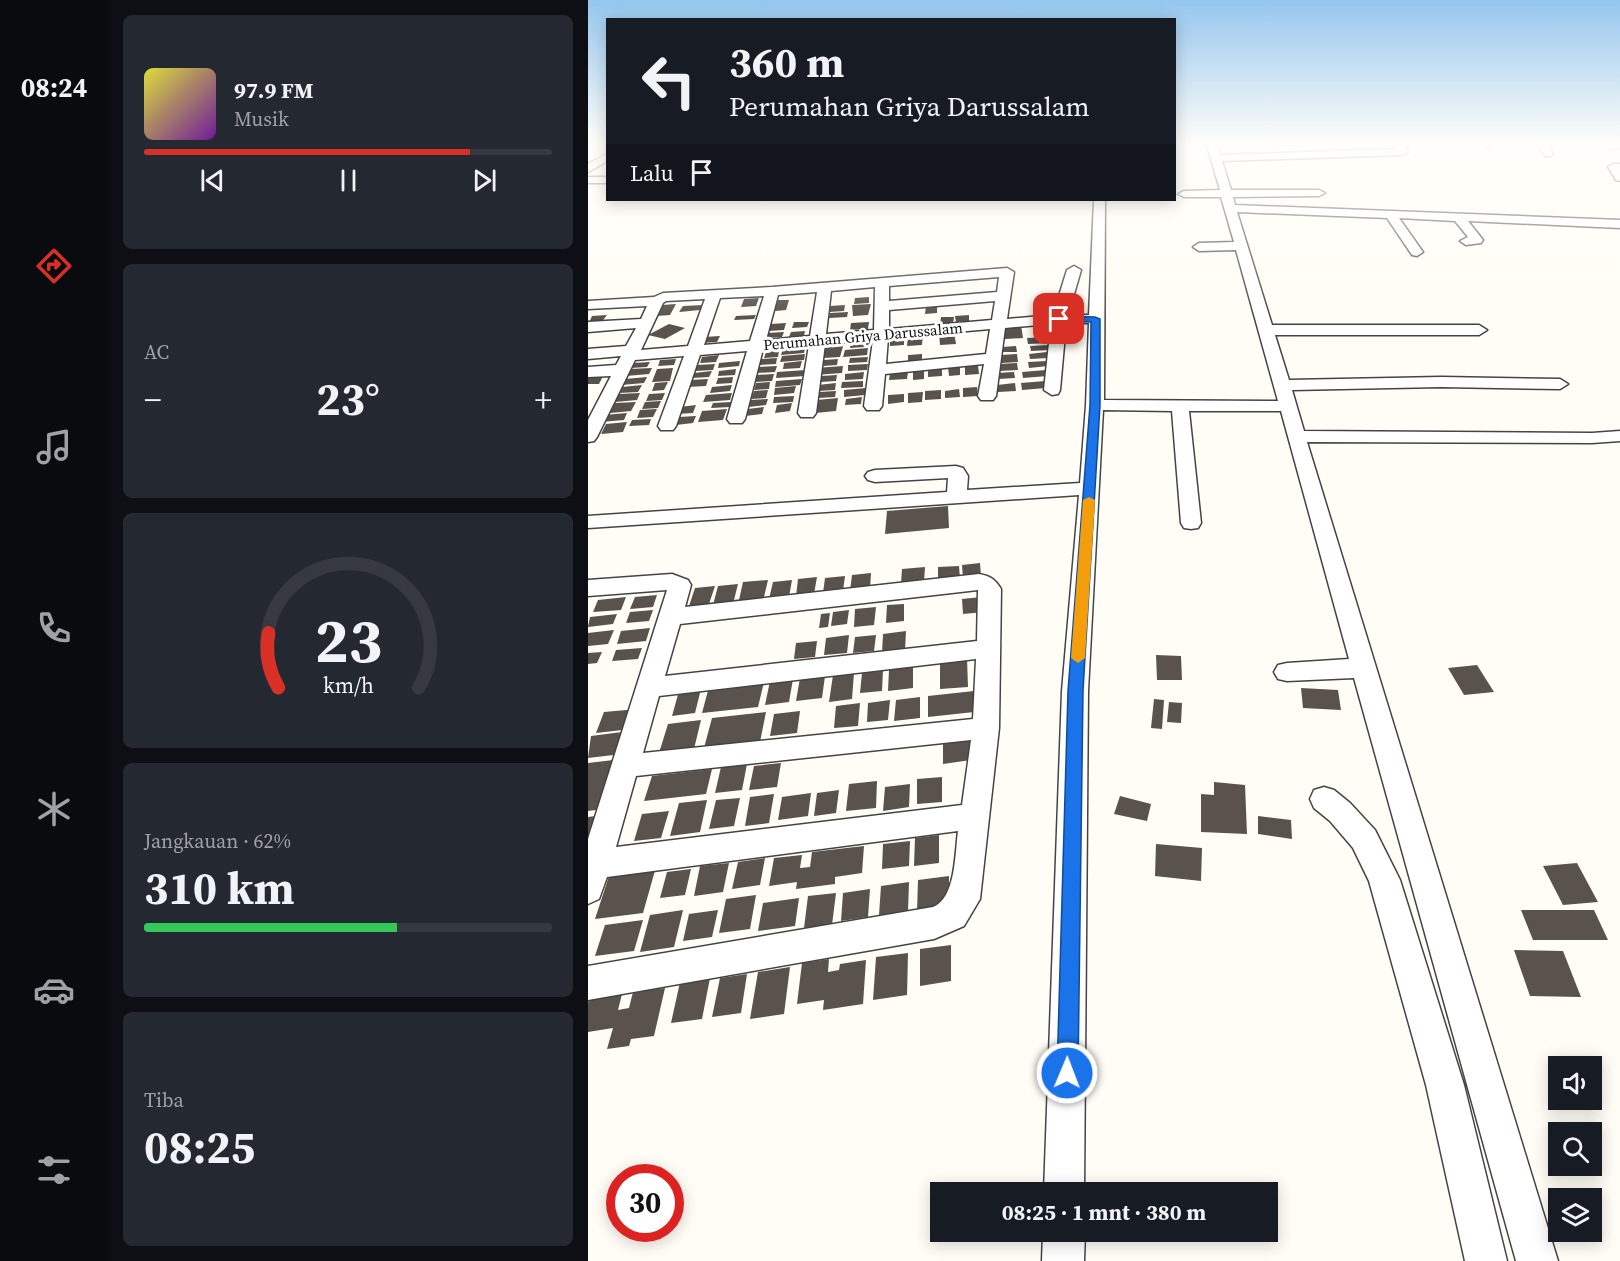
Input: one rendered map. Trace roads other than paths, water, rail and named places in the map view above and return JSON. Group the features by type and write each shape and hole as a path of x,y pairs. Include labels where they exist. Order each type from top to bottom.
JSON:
{"street":[{"path":"1052,390 1077,319 1098,201"},
{"path":"1225,201 1233,246 1266,330 1277,401 1298,436 1360,669 1537,1261"},
{"path":"1252,201 1391,215 1620,224"},
{"path":"1428,202 1433,216"},
{"path":"1391,215 1417,252"},
{"path":"1459,218 1477,240 1466,241"},
{"path":"1198,247 1233,246"},
{"path":"1064,1182 1076,691 1095,405 1077,319 1074,270"},
{"path":"589,436 645,323 657,301 663,297 825,287 1005,271 1007,272 987,396"},
{"path":"873,406 881,334 882,282"},
{"path":"807,413 825,287"},
{"path":"736,419 772,291"},
{"path":"667,426 714,294"},
{"path":"882,306 1003,296"},
{"path":"588,305 657,301"},
{"name":"Perumahan Griya Darussalam","path":"629,359 756,345 1077,319"},
{"path":"588,327 645,323"},
{"path":"1266,330 1479,330"},
{"path":"588,354 629,359"},
{"path":"877,370 993,358"},
{"path":"588,372 629,359"},
{"path":"1095,405 1180,405 1277,401 1441,382 1560,384"},
{"path":"588,405 607,403"},
{"path":"1180,405 1191,523"},
{"path":"1298,436 1592,438 1620,436"},
{"path":"875,476 956,472 958,476 957,497"},
{"path":"588,522 1090,488"},
{"path":"589,590 678,583 680,585 592,876 973,816"},
{"path":"588,983 946,920 953,915 963,899 986,728 990,589 985,583 671,617"},
{"path":"650,687 989,649"},
{"path":"1287,672 1360,669"},
{"path":"626,766 986,728"},
{"path":"1323,799 1340,812 1364,839 1384,880 1445,1085 1486,1261"},
{"path":"1063,1261 1064,1242"}]}
